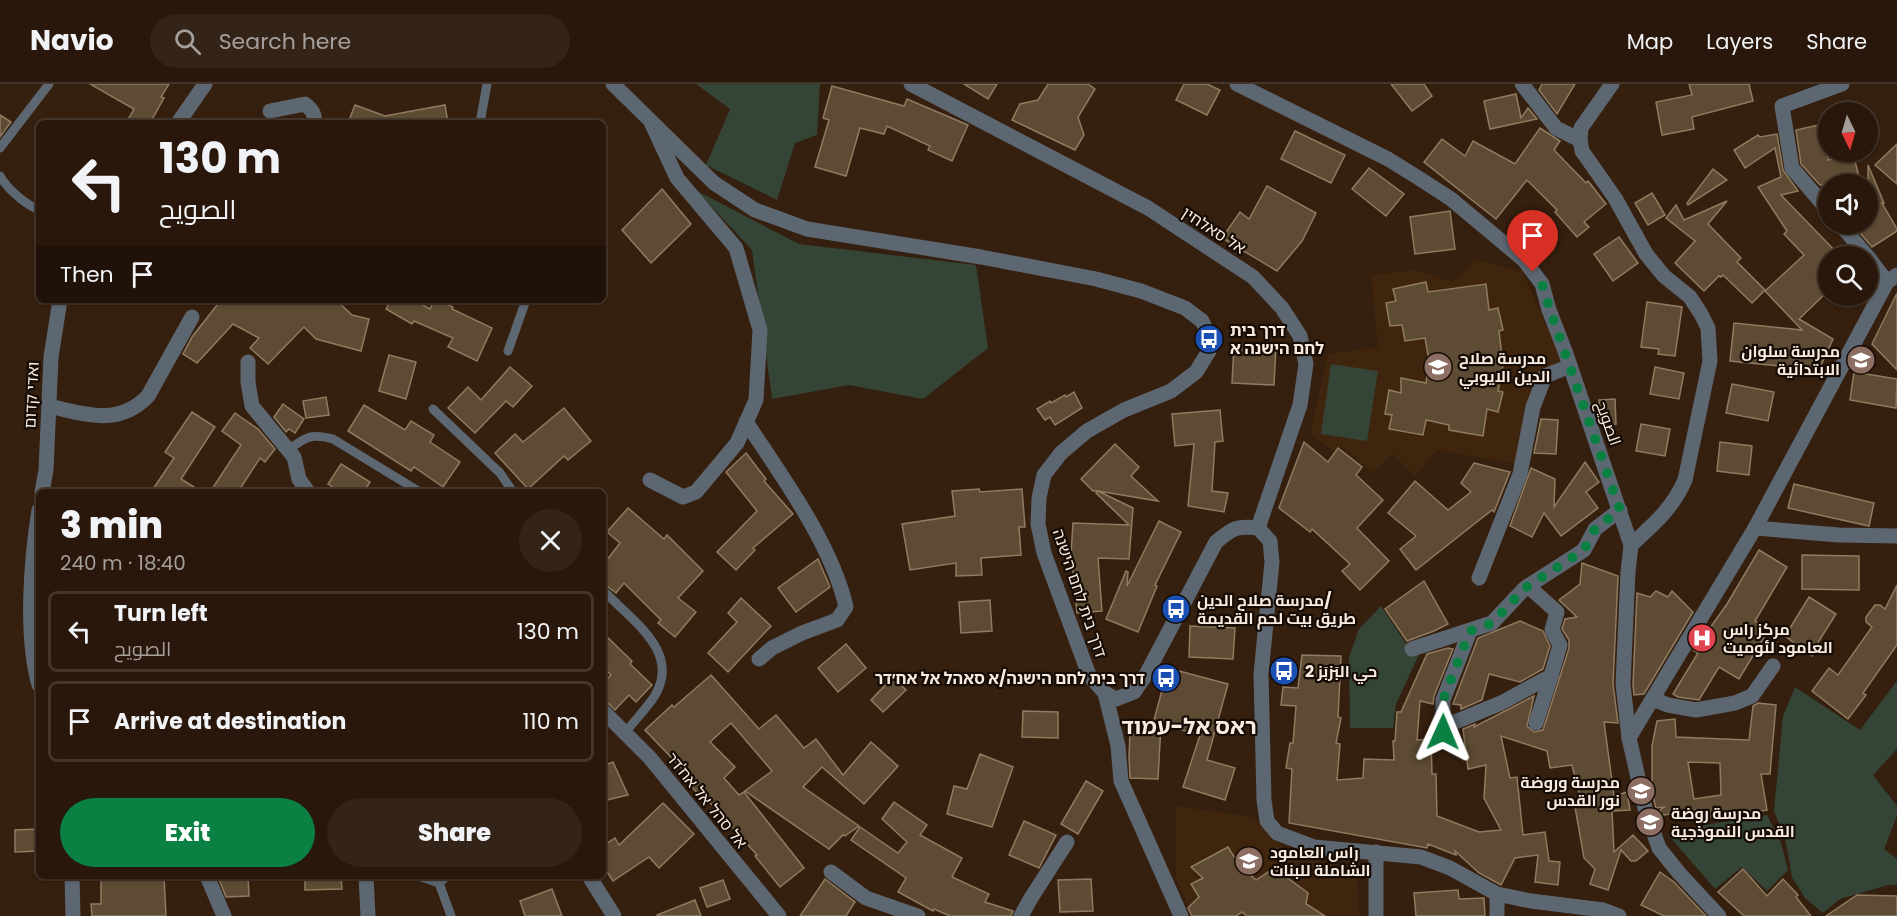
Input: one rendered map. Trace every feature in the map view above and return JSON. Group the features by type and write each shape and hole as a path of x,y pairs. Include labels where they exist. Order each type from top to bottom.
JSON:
{"street":[{"path":"180,120 205,84"},
{"name":"דרך בית לחם הישנה","path":"613,84 714,183 755,210 807,229 981,257 1096,279 1141,291 1185,308 1202,321 1209,335 1209,351 1196,372 1171,391 1124,410 1087,431 1061,453 1044,475 1039,498 1038,524 1044,553 1089,675 1105,693"},
{"name":"אל סאלחין","path":"911,84 1148,208 1253,277 1281,308 1300,336 1306,364 1300,405 1258,528"},
{"name":"الصويح","path":"1237,84 1388,159 1451,199 1524,260 1542,284 1631,545 1623,684 1629,738 1645,808 1659,848 1719,916"},
{"path":"1522,84 1556,128 1580,140"},
{"path":"1612,84 1581,128 1582,151 1615,198 1647,254 1664,276 1690,297 1708,328 1710,361 1685,480 1679,494 1664,514 1631,545"},
{"path":"1818,198 1792,168 1782,106 1842,84"},
{"path":"270,111 305,104 312,110 315,120"},
{"path":"650,121 677,178 736,248 760,330 756,400 738,443 696,492 683,497 650,480"},
{"path":"1848,234 1858,246"},
{"path":"1629,738 1755,528 1892,279 1878,267"},
{"name":"ואדי קדום","path":"43,489 46,471 51,357 60,303"},
{"path":"49,406 89,415 106,416 121,414 137,406 148,396 192,317"},
{"path":"248,362 248,382 252,406 294,457 299,479 306,489"},
{"path":"1479,578 1520,474 1533,407 1545,376 1570,366"},
{"path":"746,422 826,552 843,593 846,607 837,620 802,633 772,648 759,659"},
{"path":"1412,649 1492,623 1528,586 1584,550 1595,529 1620,510"},
{"path":"1105,693 1116,699 1134,692 1147,673 1216,542 1228,532 1242,526 1258,528 1270,541 1272,562 1261,674 1264,800 1267,821 1277,833 1314,847 1421,857 1450,868 1497,894 1587,912 1603,910 1619,916"},
{"path":"1755,528 1839,535 1897,536"},
{"path":"36,546 31,605 36,675"},
{"path":"1528,586 1557,612 1552,630 1560,645 1536,723"},
{"path":"1470,631 1443,700 1449,727 1551,676"},
{"path":"1653,699 1668,705 1696,710 1735,703 1752,696 1773,666"},
{"path":"1105,693 1118,746 1121,781 1181,916"},
{"name":"אל סהל אל אח'דר","path":"606,714 650,758 772,913"},
{"path":"1021,916 1030,898 1067,842"},
{"path":"1376,852 1376,916"},
{"path":"831,872 866,898 918,916"},
{"path":"72,879 73,916"},
{"path":"208,879 224,916"},
{"path":"366,879 368,916"},
{"path":"592,879 614,916"},
{"path":"1497,894 1497,916"}],"lane":[{"path":"0,148 49,84"},
{"path":"481,120 487,84"},
{"path":"0,176 11,189 36,209"},
{"path":"508,351 525,303"},
{"path":"433,409 500,473 511,489"},
{"path":"288,450 304,438 317,434 333,439 415,489"},
{"path":"606,593 641,626 659,652 662,674 655,695 625,733"},
{"path":"443,879 451,916"}],"shaded area":[{"name":"مدرسة صلاح الدين الايوبي","path":"1476,260 1522,271 1561,359 1540,376 1518,464 1437,450 1415,476 1392,453 1373,473 1341,446 1333,451 1310,434 1328,354 1378,347 1371,275 1416,270 1453,282"},
{"name":"راس العامود الشاملة للبنات","path":"1176,806 1253,817 1286,850 1357,872 1359,916 1193,916 1176,880"}],"green space":[{"path":"696,84 820,84 817,135 795,143 777,200 706,165 730,109"},
{"path":"697,191 799,244 976,265 988,348 923,399 849,385 772,399 752,250"},
{"path":"1331,364 1378,371 1367,441 1321,434"},
{"path":"1381,606 1407,645 1421,650 1396,704 1393,728 1350,728 1349,657 1359,629"},
{"path":"1897,681 1897,749 1873,775 1897,806 1897,816 1884,849 1897,859 1897,885 1888,885 1840,899 1823,913 1805,898 1792,877 1785,838 1774,811 1783,716 1795,687 1860,730"},
{"path":"1767,815 1781,843 1788,870 1767,891 1742,867 1715,889 1670,837 1705,825"}],"building":[{"path":"90,84 169,84 152,120 128,120 134,109"},
{"path":"964,84 997,84 988,99"},
{"path":"1048,84 1088,84 1095,89 1078,117 1084,135 1075,150 1012,120 1020,104 1038,100"},
{"path":"1184,84 1207,84 1220,90 1207,115 1176,100"},
{"path":"1391,84 1424,84 1432,96 1412,111"},
{"path":"1542,84 1575,84 1557,114 1539,90"},
{"path":"1689,84 1749,84 1753,101 1692,117 1694,129 1662,135 1656,102 1692,95"},
{"path":"832,86 904,106 907,99 968,125 952,161 928,150 930,146 887,126 884,134 860,128 846,176 815,167 829,120 823,118"},
{"path":"1516,94 1521,118 1528,108 1537,119 1490,129 1484,101"},
{"path":"355,105 385,116 445,105 448,120 349,120"},
{"path":"0,115 11,122 0,137"},
{"path":"1818,125 1818,162 1855,162 1858,174 1818,174 1818,183 1801,164 1796,130"},
{"path":"1540,128 1560,141 1554,150 1586,183 1588,181 1606,204 1584,222 1589,227 1577,237 1555,212 1557,210 1527,180 1496,219 1424,162 1442,139 1465,156 1473,141 1515,164"},
{"path":"1295,131 1345,155 1331,183 1281,159"},
{"path":"1777,134 1783,170 1798,191 1781,195 1830,246 1818,246 1818,301 1799,319 1833,339 1818,372 1730,361 1734,323 1802,330 1765,291 1804,255 1784,234 1787,231 1758,187 1781,177 1775,148 1745,168 1734,150 1758,135 1760,137"},
{"path":"1897,144 1897,184 1875,165"},
{"path":"1369,168 1404,194 1386,216 1352,189"},
{"path":"1713,169 1727,180 1688,205 1687,203"},
{"path":"1267,186 1316,213 1302,241 1277,271 1222,238 1240,212 1249,219"},
{"path":"662,189 691,224 651,263 622,230"},
{"path":"1878,189 1884,203 1882,203 1897,231 1871,246 1861,234 1878,234"},
{"path":"1652,193 1665,215 1648,225 1635,203"},
{"path":"1727,201 1708,224 1741,258 1737,262 1765,290 1752,303 1723,275 1719,276 1704,291 1675,263 1695,241 1666,218 1676,205 1684,220"},
{"path":"1450,211 1455,249 1415,254 1410,217"},
{"path":"1619,237 1638,263 1613,281 1594,254"},
{"path":"1426,282 1428,292 1486,284 1489,310 1498,308 1503,330 1499,331 1503,365 1498,391 1503,392 1498,412 1487,409 1483,436 1449,430 1449,425 1426,420 1423,435 1389,429 1392,415 1385,414 1389,390 1401,393 1401,378 1426,383 1429,360 1425,338 1405,341 1402,325 1390,326 1386,303 1396,301 1393,289"},
{"path":"1897,293 1897,370 1872,344"},
{"path":"1647,302 1682,307 1675,356 1658,354 1659,349 1641,347"},
{"path":"219,303 339,303 352,315 369,319 361,351 316,339 304,327 268,364 250,348 259,338 233,324 197,363 183,354 192,337"},
{"path":"389,303 419,303 430,309 433,303 444,303 492,328 477,361 448,347 453,338 414,321 412,324 386,309"},
{"path":"1234,344 1276,345 1274,385 1232,383"},
{"path":"389,355 416,362 406,399 379,391"},
{"path":"510,367 532,386 513,407 506,401 475,433 448,408 468,387 481,400"},
{"path":"1655,367 1684,373 1679,399 1650,394"},
{"path":"1854,372 1897,379 1896,408 1850,400"},
{"path":"1732,384 1774,392 1768,421 1726,413"},
{"path":"1074,392 1082,408 1055,425 1050,417 1045,420 1037,409 1050,401 1051,403"},
{"path":"326,397 329,415 306,418 303,401"},
{"path":"1615,399 1616,424 1601,425 1599,400"},
{"path":"283,404 304,419 295,433 289,429 286,432 274,417"},
{"path":"364,405 405,430 411,421 434,435 430,442 460,462 443,487 414,467 411,471 348,431"},
{"path":"564,408 591,441 568,460 564,456 528,489 495,453 515,434 523,442"},
{"path":"1220,410 1223,441 1215,442 1212,491 1228,493 1224,512 1188,506 1194,444 1175,446 1172,414"},
{"path":"192,412 215,427 181,479 197,489 153,489 174,458 165,452"},
{"path":"235,413 258,429 275,449 265,462 260,458 240,489 212,489 241,445 222,431"},
{"path":"1541,419 1558,420 1556,454 1534,453"},
{"path":"1641,424 1670,429 1665,456 1636,451"},
{"path":"1304,442 1328,462 1338,448 1362,467 1356,475 1383,500 1357,528 1389,561 1360,590 1342,571 1350,564 1312,529 1310,532 1279,508"},
{"path":"1720,442 1752,446 1749,475 1717,471"},
{"path":"1115,444 1139,467 1131,476 1158,501 1093,491 1081,479"},
{"path":"746,453 766,479 764,481 793,514 753,548 755,550 736,570 717,552 757,511 726,472"},
{"path":"1585,462 1599,482 1586,492 1598,508 1561,536 1544,513 1532,537 1510,526 1531,468 1555,479 1554,507"},
{"path":"1474,463 1510,472 1494,512 1492,510 1416,570 1400,549 1416,536 1388,513 1415,481 1448,510 1471,492 1461,483"},
{"path":"341,464 370,482 366,489 336,489 328,484"},
{"path":"1794,484 1874,503 1869,526 1788,508"},
{"path":"979,489 980,492 1022,489 1025,527 1019,527 1021,555 981,558 982,575 956,576 956,563 910,570 902,524 955,516 952,491"},
{"path":"1098,491 1133,508 1129,559 1098,558 1102,611 1077,613 1071,554 1073,523 1129,525 1096,493"},
{"path":"628,508 664,539 667,535 703,571 678,598 696,612 675,637 658,623 661,620 624,583 616,593 606,585 606,561 620,543 607,532"},
{"path":"1159,521 1181,532 1155,585 1157,586 1138,632 1106,619 1126,571 1128,572 1127,586"},
{"path":"1759,550 1787,567 1755,621 1769,629 1739,679 1719,667 1699,700 1678,697 1673,694 1698,653 1693,650 1708,626 1710,628 1727,604"},
{"path":"1802,555 1859,556 1859,590 1802,589"},
{"path":"818,559 830,587 796,612 778,588"},
{"path":"1582,563 1618,576 1613,684 1618,723 1604,722 1614,796 1627,792 1630,810 1612,811 1614,852 1633,835 1648,851 1636,861 1631,861 1621,850 1608,890 1590,884 1595,869 1584,858 1575,807 1582,805 1572,765 1550,768 1547,751 1501,736 1510,778 1517,777 1523,835 1545,832 1549,861 1560,862 1558,885 1535,882 1538,855 1515,858 1501,885 1479,873 1455,851 1456,855 1428,844 1427,848 1289,823 1292,769 1286,768 1290,743 1293,743 1296,706 1281,705 1283,687 1298,688 1302,655 1341,656 1338,717 1341,718 1336,743 1340,744 1337,780 1363,778 1364,759 1394,760 1393,741 1395,741 1397,712 1401,712 1427,654 1448,648 1453,649 1433,704 1420,701 1417,740 1431,739 1432,774 1436,774 1437,816 1479,832 1501,830 1484,798 1486,765 1468,769 1463,729 1475,724 1474,727 1534,696 1527,726 1534,732 1543,730 1569,648 1569,640 1562,629 1565,619 1577,617 1559,600 1580,584"},
{"path":"1424,581 1448,624 1407,641 1385,609"},
{"path":"1897,585 1897,645 1863,693 1866,695 1848,719 1812,691 1829,668 1838,675 1872,627 1866,622 1866,617 1875,605 1880,605 1885,609"},
{"path":"1656,591 1668,597 1672,591 1693,612 1644,694 1634,695 1637,593 1650,597"},
{"path":"1809,597 1836,614 1817,644 1820,646 1812,656 1785,636"},
{"path":"741,598 771,626 728,672 708,653 737,622 728,613"},
{"path":"990,600 992,631 961,633 959,602"},
{"path":"1520,621 1543,631 1550,646 1543,669 1520,682 1489,674 1482,700 1461,709 1461,705 1453,704 1478,638"},
{"path":"1190,626 1235,628 1233,659 1189,657"},
{"path":"606,636 632,661 630,664 652,685 636,702 629,695 615,710 606,703 606,680 611,675 606,670"},
{"path":"846,644 866,668 838,692 818,668"},
{"path":"1168,668 1228,684 1207,760 1235,768 1225,800 1183,787 1200,735 1161,724 1158,779 1130,778 1130,734 1150,735"},
{"path":"711,675 759,729 776,715 804,748 816,739 843,775 871,742 898,766 864,804 822,767 803,787 859,826 845,836 843,835 829,849 745,791 772,771 731,723 710,742 735,767 724,778 739,795 744,792 804,868 780,887 755,856 757,855 705,797 703,799 684,779 688,775 645,730 672,705 674,707"},
{"path":"893,677 906,690 883,712 871,700"},
{"path":"1758,703 1776,705 1770,774 1761,774 1767,810 1712,818 1702,809 1658,816 1657,813 1664,807 1656,808 1650,785 1652,784 1652,746 1657,721 1675,719 1676,737 1749,740 1753,706","holes":["1688,762 1720,763 1721,795 1694,799"]},
{"path":"1023,711 1058,712 1058,738 1022,737"},
{"path":"980,754 1013,767 992,827 947,814 954,786 967,789"},
{"path":"613,762 628,795 606,800 606,765"},
{"path":"1086,781 1103,791 1078,834 1061,824"},
{"path":"894,802 927,825 920,835 962,858 952,877 989,894 985,902 1013,911 1011,916 950,916 934,909 933,911 898,892 906,878 851,840 860,827 898,853 907,842 882,819"},
{"path":"663,803 694,834 659,868 649,857 613,881 606,870 606,844 615,838 619,845"},
{"path":"1024,821 1056,835 1039,868 1009,855"},
{"path":"36,829 36,851 15,852 15,830"},
{"path":"1228,847 1238,863 1256,880 1274,868 1308,893 1306,904 1325,916 1247,916 1242,912 1236,916 1192,916 1188,908 1199,897 1191,884 1203,878 1191,867"},
{"path":"1743,869 1767,896 1783,879 1798,895 1796,897 1811,916 1744,916 1718,892"},
{"path":"1660,872 1674,882 1706,916 1664,916 1641,905"},
{"path":"101,879 164,879 166,916 92,916 91,904 101,904"},
{"path":"219,879 248,879 249,896 226,897"},
{"path":"305,879 341,879 342,889 305,890"},
{"path":"825,879 855,902 846,916 800,916"},
{"path":"1091,879 1093,911 1060,912 1058,880"},
{"path":"723,880 730,899 707,907 700,888"},
{"path":"552,889 562,916 525,916 520,901"},
{"path":"1458,890 1459,899 1484,898 1485,916 1416,916 1414,893"},
{"path":"1857,895 1897,896 1897,916 1826,916"},
{"path":"695,900 701,916 657,916 657,915"}],"place":[{"name":"דרך בית לחם הישנה א","path":"1209,339"},
{"name":"مدرسة سلوان الابتدائية","path":"1861,360"},
{"name":"مدرسة صلاح الدين الايوبي","path":"1438,367"},
{"name":"مدرسة صلاح الدين/ طريق بيت لحم القديمة","path":"1176,609"},
{"name":"مركز راس العامود لئوميت","path":"1702,638"},
{"name":"حي البَزبَز 2","path":"1284,671"},
{"name":"דרך בית לחם הישנה/א סאהל אל אח׳דר","path":"1166,678"},
{"name":"مدرسة وروضة نور القدس","path":"1641,791"},
{"name":"مدرسة روضة القدس النموذجية","path":"1650,822"},
{"name":"راس العامود الشاملة للبنات","path":"1249,861"}],"district":[{"name":"ראס אל-עמוד","path":"1189,726"}],"route":[{"path":"1443,732 1443,700 1470,631 1492,623 1525,588 1584,550 1595,529 1620,510 1542,284 1533,272"}]}
